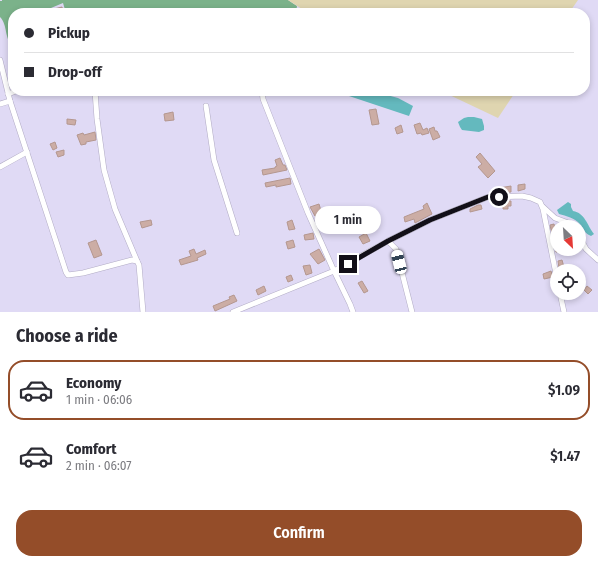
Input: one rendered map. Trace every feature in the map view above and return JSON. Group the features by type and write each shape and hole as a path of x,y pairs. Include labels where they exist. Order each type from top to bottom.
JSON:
{"street":[{"path":"0,60 8,94"},
{"path":"9,96 68,275 83,273 132,260 137,261"},
{"path":"95,96 104,170 115,209 139,265 143,312"},
{"path":"263,96 308,213 353,312"},
{"path":"0,104 10,101"},
{"path":"206,106 214,160 237,233"},
{"path":"0,167 27,152"},
{"path":"233,312 334,271 430,220 488,197 522,196 531,198 540,202 542,206 555,218 560,220"},
{"path":"542,206 554,264"},
{"path":"388,241 396,249 412,312"},
{"path":"586,249 598,260"},
{"path":"561,300 564,312"}],"shaded area":[{"path":"288,0 297,6 297,8 64,8 63,3 51,8 8,8 8,40 4,24 0,17 0,1"},
{"path":"349,96 391,96 398,98 413,106 409,116"},
{"path":"468,117 482,119 484,130 479,132 462,130 458,122"},
{"path":"568,202 571,204 573,211 580,214 585,220 570,218 559,214 557,210"},
{"path":"586,222 594,234 591,236 586,233"}],"sand":[{"path":"288,0 578,0 572,8 300,8"},
{"path":"452,96 513,96 498,118"}],"building":[{"path":"376,109 379,124 372,125 369,110"},
{"path":"173,112 174,120 165,121 164,114"},
{"path":"67,119 76,120 75,125 67,124"},
{"path":"420,123 423,130 427,128 429,133 422,135 421,133 417,134 414,125"},
{"path":"401,125 403,132 397,134 395,128"},
{"path":"434,127 435,131 437,131 440,137 433,140 429,129"},
{"path":"95,132 96,140 86,142 86,144 81,145 77,135"},
{"path":"55,142 57,148 53,150 50,144"},
{"path":"64,150 64,155 58,157 56,152"},
{"path":"480,153 495,171 488,178 478,167 482,164 476,157"},
{"path":"280,158 287,170 263,175 262,170 275,168 277,166 275,160"},
{"path":"290,178 291,184 266,187 265,183"},
{"path":"525,184 525,189 518,191 518,185"},
{"path":"511,186 511,192 494,193 493,189"},
{"path":"503,201 511,201 511,206 508,206 508,209 503,209"},
{"path":"427,203 432,214 415,223 414,219 405,222 404,217 424,209 423,206"},
{"path":"319,204 322,214 315,216 310,207"},
{"path":"481,205 482,209 470,212 470,209"},
{"path":"151,220 152,225 142,228 140,222"},
{"path":"292,220 295,229 289,230 287,222"},
{"path":"313,233 314,239 305,240 304,235"},
{"path":"366,233 370,241 363,244 359,237"},
{"path":"96,240 102,255 94,258 88,243"},
{"path":"293,240 295,247 288,249 286,242"},
{"path":"194,249 196,254 205,250 206,254 197,258 198,260 181,265 179,260 191,256 189,251"},
{"path":"319,249 325,260 318,264 310,254"},
{"path":"562,260 563,264 558,264 558,261"},
{"path":"310,265 312,273 306,275 303,266"},
{"path":"550,271 550,278 544,279 543,274"},
{"path":"291,275 293,280 288,282 286,277"},
{"path":"362,281 368,291 364,293 358,283"},
{"path":"264,286 266,291 258,295 256,290"},
{"path":"587,286 592,290 588,294 586,292"},
{"path":"234,295 237,301 215,311 213,306 230,299 229,297"}],"route":[{"path":"348,264 388,241 430,220 488,197 499,197"}]}
